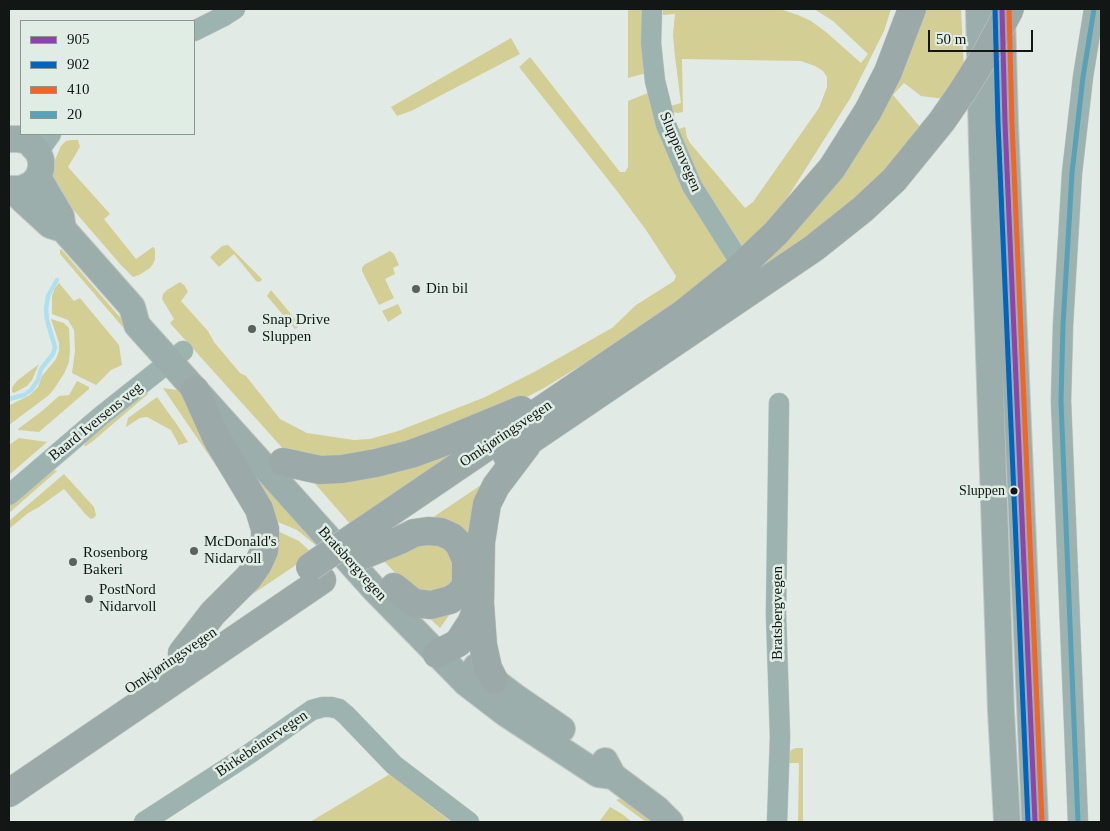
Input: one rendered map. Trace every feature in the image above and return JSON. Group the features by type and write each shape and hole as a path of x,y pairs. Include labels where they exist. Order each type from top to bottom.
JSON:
{"highway":[{"name":"Omkjøringsvegen","path":"9,793 316,574 356,558 571,390 658,331 713,291 735,272 782,227 832,168 868,111 888,72 912,9"},
{"name":"Omkjøringsvegen","path":"9,771 182,653 392,530 531,440 814,248 863,209 894,180 942,121 962,92 986,54 1010,9"},
{"path":"182,653 213,613 249,577 264,551 264,520 255,500 217,439 195,390"},
{"path":"284,462 310,469 330,470 353,468 392,459 441,443 571,390"},
{"path":"472,595 487,504 496,486 531,440"},
{"path":"392,530 414,533 441,532 452,537 459,544 466,560 488,668 494,680"},
{"path":"394,587 414,603 431,605 472,595"},
{"path":"443,646 464,599 472,595"}],"main road":[{"path":"980,9 982,146 1000,691 1007,822"},
{"path":"1002,9 1035,822"},
{"path":"11,190 22,190 38,178 41,160 29,139"},
{"name":"Bratsbergvegen","path":"38,178 61,216 63,229"},
{"name":"Bratsbergvegen","path":"11,190 50,225 63,229 132,307 150,314 195,390 375,590 443,646 494,680 606,762 613,776 657,809 670,822"},
{"name":"Bratsbergvegen","path":"176,357 284,462 412,608 443,646 466,683 505,713 598,774 613,776"}],"street":[{"path":"195,30 235,9"},
{"name":"Sluppenvegen","path":"652,9 651,43 655,81 666,125 692,186 736,256"},
{"path":"1078,822 1061,401 1063,325 1072,173 1083,77 1094,9"},
{"name":"Baard Iversens veg","path":"9,495 102,416 176,357"},
{"name":"Bratsbergvegen","path":"777,822 780,737 776,614 779,403"},
{"name":"Birkebeinervegen","path":"144,822 249,754 312,710 331,707 339,709 346,714 394,765 469,822"}],"shaded area":[{"path":"628,9 645,9 646,73 628,78"},
{"path":"663,9 780,9 811,21 861,63 868,54 833,21 814,9 891,9 884,31 851,97 779,211 742,250 701,184 678,134 679,129 685,127 690,143 745,208 753,202 819,108 827,87 827,77 823,71 815,66 801,61 682,59 683,112 671,112 670,106 681,103 673,35 675,14 663,15"},
{"path":"923,9 961,9 964,69 944,99 921,96 904,83 893,95 921,128 884,173 827,224 743,279"},
{"path":"511,38 520,54 411,111 397,116 391,107"},
{"path":"530,57 620,172 625,172 628,167 628,101 648,93 731,260 709,279 621,341 544,388 500,411 356,460 286,452 170,323 174,319 162,299 163,294 167,290 180,282 185,286 188,292 181,301 208,331 214,342 240,373 246,376 280,419 307,433 354,440 370,439 398,431 483,398 536,371 612,328 636,305 674,281 676,276 646,230 519,67"},
{"path":"78,140 80,147 68,167 110,214 104,219 136,259 153,247 155,249 153,264 139,275 133,277 120,264 64,199 56,186 53,176 54,162 61,146 66,141"},
{"path":"228,245 262,279 261,281 256,281 234,254 219,267 210,257 222,246"},
{"path":"61,249 137,337 133,339 60,254"},
{"path":"390,251 394,254 399,265 393,268 395,274 385,279 394,298 379,305 362,268 364,265"},
{"path":"59,283 74,301 80,298 119,345 122,365 111,370 96,385 72,373 75,351 74,330 68,320 52,314 52,296"},
{"path":"271,290 300,325 297,328 295,329 267,296"},
{"path":"398,304 402,313 388,322 382,311"},
{"path":"51,319 64,323 69,328 69,362 65,372 49,395 9,425 10,405 30,395 38,387 42,376 56,359 59,343"},
{"path":"39,364 32,380 27,386 14,393 12,392 12,387 18,380"},
{"path":"77,381 89,387 89,389 39,432 18,430 59,396 69,395"},
{"path":"163,388 177,390 181,393 240,488 236,495"},
{"path":"147,392 148,394 93,441 84,446 88,438"},
{"path":"157,397 188,442 179,445 171,430 147,417 140,418 126,427 128,418"},
{"path":"503,424 352,526 310,478"},
{"path":"223,433 323,545 319,548 297,530 271,519"},
{"path":"19,438 47,442 9,475 9,445"},
{"path":"53,470 57,471 9,513 9,505"},
{"path":"64,474 94,507 96,515 94,518 91,519 87,516 64,489 28,513 9,529 9,521"},
{"path":"490,479 475,557 426,522"},
{"path":"273,529 299,541 312,553 217,618"},
{"path":"420,540 450,548 456,580 436,596 406,584 382,559"},
{"path":"450,614 440,628 427,616"},
{"path":"803,748 803,822 798,822 799,763 788,763 788,756 791,750"},
{"path":"390,774 451,822 310,822"},
{"path":"622,798 655,822 646,822 616,800"},
{"path":"610,807 622,814 632,822 599,822"}],"waterway":[{"path":"9,399 24,395 31,390 38,380 41,369 53,354 55,347 47,320 46,309 48,296 57,280"}],"transit line":[{"name":"902","path":"995,9 998,123 1028,822"},
{"name":"905","path":"1002,9 1005,123 1035,822"},
{"name":"410","path":"1009,9 1012,123 1042,822"},
{"name":"20","path":"1078,822 1061,401 1063,325 1072,173 1083,77 1094,9"}],"place":[{"name":"Din bil","path":"416,289"},
{"name":"Snap Drive Sluppen","path":"252,329"},
{"name":"Sluppen","path":"1014,491"},
{"name":"McDonald's Nidarvoll","path":"194,551"},
{"name":"Rosenborg Bakeri","path":"73,562"},
{"name":"PostNord Nidarvoll","path":"89,599"}]}
